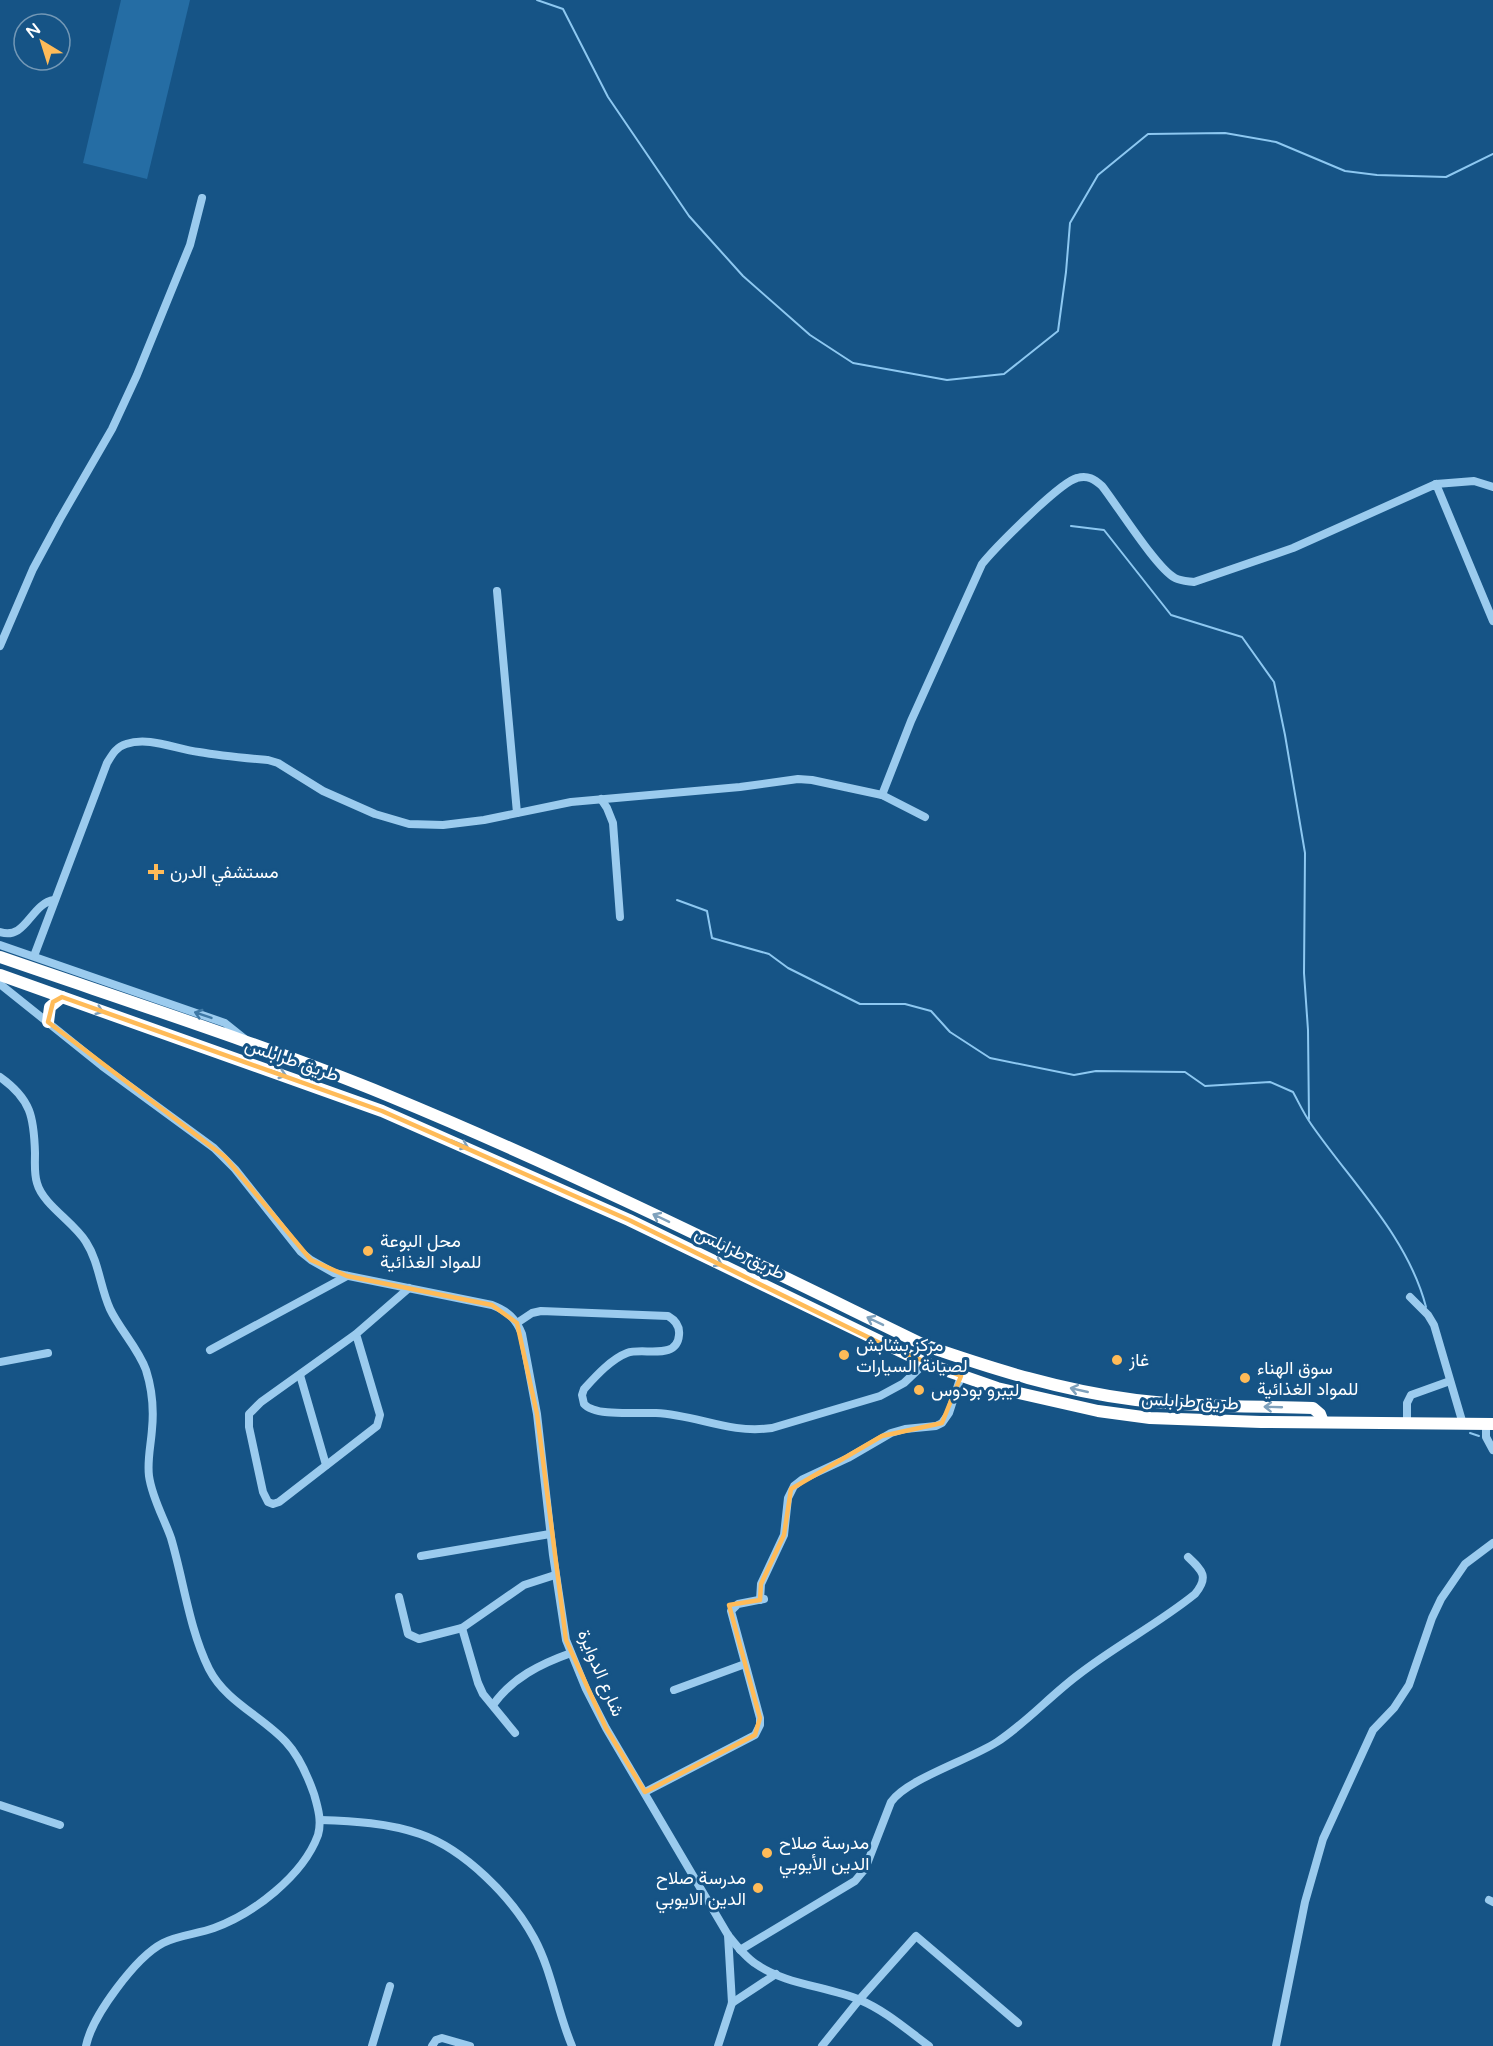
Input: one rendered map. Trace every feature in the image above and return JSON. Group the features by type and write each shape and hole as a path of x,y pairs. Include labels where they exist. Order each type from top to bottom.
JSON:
{"highway":[{"path":"0,957 253,1045 387,1095 530,1156 924,1345 990,1368 1088,1392 1135,1400 1184,1404 1313,1408 1320,1414 1323,1422"},
{"name":"طريق طرابلس","path":"0,975 382,1111 629,1220 925,1363 997,1388 1109,1413 1150,1418 1261,1422 1489,1424"},
{"path":"48,1022 50,1007 62,997"}],"street":[{"path":"0,646 33,569 112,429 137,375 190,245 202,198"},
{"path":"882,795 911,721 981,564 993,549 1074,478 1085,476 1093,478 1102,486 1161,566 1173,577 1194,582 1293,548 1436,484 1474,481 1493,487"},
{"path":"1436,484 1492,617"},
{"path":"496,591 518,813"},
{"path":"34,956 107,763 113,752 123,745 136,742 149,742 198,752 278,763 323,791 375,814 409,824 443,825 571,802 798,780 812,780 882,795 925,817"},
{"path":"602,799 613,823 620,917"},
{"path":"0,932 7,934 17,931 40,905 54,900"},
{"path":"0,945 225,1023 253,1045"},
{"path":"0,984 102,1066 214,1148 236,1169 301,1252 323,1268 346,1276 492,1305 510,1315 517,1323 524,1317 541,1311 668,1316 677,1324 679,1330 677,1342 673,1348 660,1352 632,1352 620,1357 584,1389 582,1395 584,1404 595,1411 672,1414 730,1428 756,1430 772,1428 880,1396 904,1383 925,1363"},
{"path":"0,1077 20,1094 32,1114 36,1173 40,1191 86,1241 93,1254 112,1312 140,1357 146,1372 153,1410 148,1464 150,1480 170,1537 195,1635 210,1671 234,1700 276,1732 289,1745 311,1785 320,1820 318,1833 310,1851 287,1880 271,1895 218,1927 172,1939 161,1943 149,1952 111,1996 94,2024 86,2046"},
{"path":"210,1350 346,1276"},
{"path":"356,1334 378,1408 379,1421 372,1432 279,1502 268,1503 249,1427 249,1414 261,1402 356,1334 409,1288"},
{"path":"1410,1297 1428,1315 1434,1325 1462,1424"},
{"name":"شارع الدوايرة","path":"517,1323 522,1334 537,1414 555,1575 566,1640 606,1728 728,1935 740,1950 756,1965 776,1974 859,2000 894,2019 929,2046"},
{"path":"0,1362 48,1353"},
{"path":"300,1375 326,1465"},
{"path":"645,1792 749,1738 758,1731 760,1718 731,1611 738,1604 762,1600 761,1584 784,1535 788,1498 794,1486 803,1479 848,1458 891,1433 942,1423 949,1413 961,1376"},
{"path":"1407,1423 1407,1403 1411,1395 1450,1381"},
{"path":"1489,1424 1486,1437 1493,1450"},
{"path":"422,1556 550,1534"},
{"path":"1276,2046 1305,1902 1323,1839 1373,1730 1394,1708 1409,1685 1432,1618 1442,1599 1465,1564 1493,1543"},
{"path":"740,1950 855,1881 865,1869 891,1802 897,1794 906,1787 998,1742 1076,1676 1195,1594 1201,1585 1203,1575 1200,1568 1188,1557"},
{"path":"399,1597 405,1628 408,1634 419,1639 462,1628 524,1585 555,1575"},
{"path":"462,1628 483,1694 515,1732"},
{"path":"493,1705 500,1695 524,1674 571,1653"},
{"path":"674,1690 745,1664"},
{"path":"0,1805 60,1825"},
{"path":"320,1820 353,1821 390,1826 422,1834 441,1843 488,1879 517,1910 535,1939 572,2046"},
{"path":"718,2046 732,2003 728,1935"},
{"path":"822,2046 916,1936 1018,2023"},
{"path":"732,2003 776,1974"},
{"path":"372,2046 390,1986"},
{"path":"432,2046 436,2040 442,2038 470,2046"}],"highlighted area":[{"path":"62,997 382,1111 629,1220 884,1345 961,1376 942,1423 882,1436 791,1489 784,1535 761,1584 760,1600 729,1605 760,1718 755,1735 645,1792 606,1728 566,1640 537,1414 517,1323 492,1305 347,1276 311,1260 225,1157 48,1022 53,1002"}],"shaded area":[{"path":"121,0 190,0 147,179 83,163"}],"waterway":[{"path":"537,0 563,9 608,97 689,216 743,276 810,335 853,363 947,380 1004,374 1058,331 1070,223 1098,175 1148,134 1225,133 1276,142 1345,171 1377,175 1446,177 1493,154"},
{"path":"1071,526 1104,530 1171,615 1242,637 1274,682 1305,853 1304,973 1308,1030 1309,1119"},
{"path":"677,900 707,911 712,938 769,954 788,968 860,1004 905,1004 931,1011 950,1032 990,1058 1074,1075 1096,1071 1185,1072 1205,1086 1270,1082 1293,1092 1311,1124 1392,1234 1418,1281 1426,1307"},
{"path":"1470,1433 1479,1436"}],"place":[{"name":"مستشفي الدرن","path":"156,872"},
{"name":"محل البوعة للمواد الغذائية","path":"368,1251"},
{"name":"مركز بشابش لصيانة السيارات","path":"844,1355"},
{"name":"غاز","path":"1117,1360"},
{"name":"سوق الهناء للمواد الغذائية","path":"1245,1378"},
{"name":"ليبرو بودوس","path":"919,1390"},
{"name":"مدرسة صلاح الدين الأيوبي","path":"767,1853"},
{"name":"مدرسة صلاح الدين الايوبي","path":"758,1888"}]}
